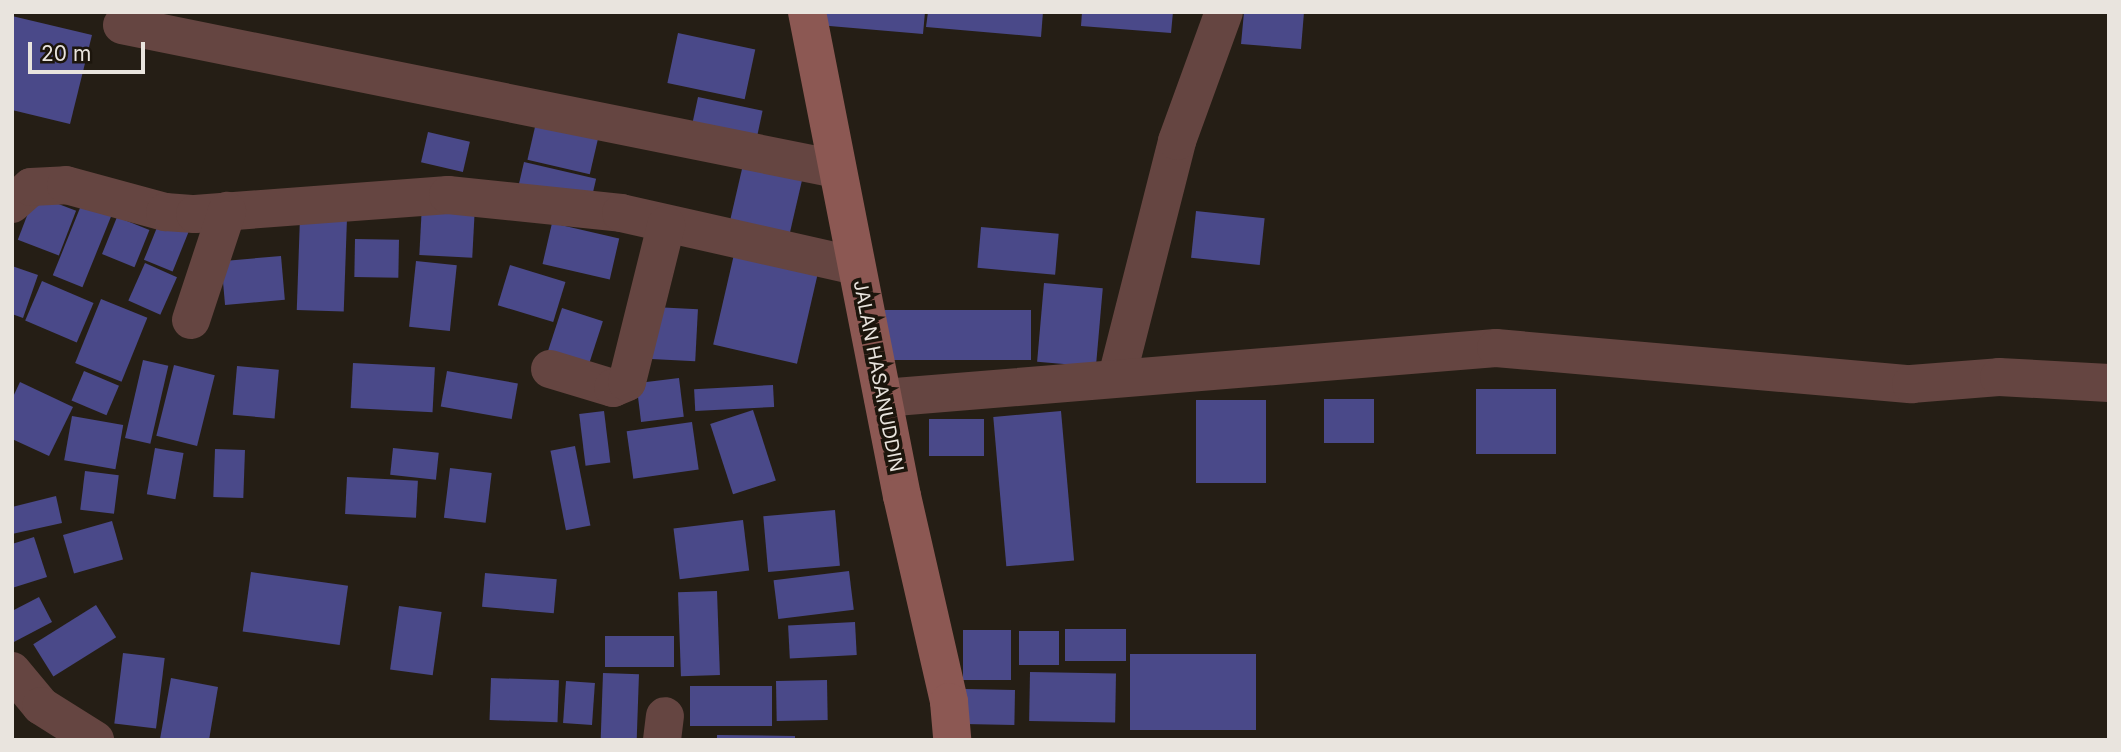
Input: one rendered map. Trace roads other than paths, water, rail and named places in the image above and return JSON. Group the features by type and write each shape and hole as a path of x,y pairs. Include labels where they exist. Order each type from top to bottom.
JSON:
{"street":[{"name":"JALAN HASANUDDIN","path":"807,12 883,398 949,702 952,740"},
{"path":"1117,377 1177,141 1224,12"},
{"path":"122,24 836,169"},
{"path":"12,204 32,187 66,185 165,212 227,211 448,195 621,213 856,266"},
{"path":"191,320 227,211"},
{"path":"550,369 612,388 627,382 666,225"},
{"path":"883,398 1496,348 1911,384 1999,377 2109,383"},
{"path":"12,671 41,706 96,740"}]}
